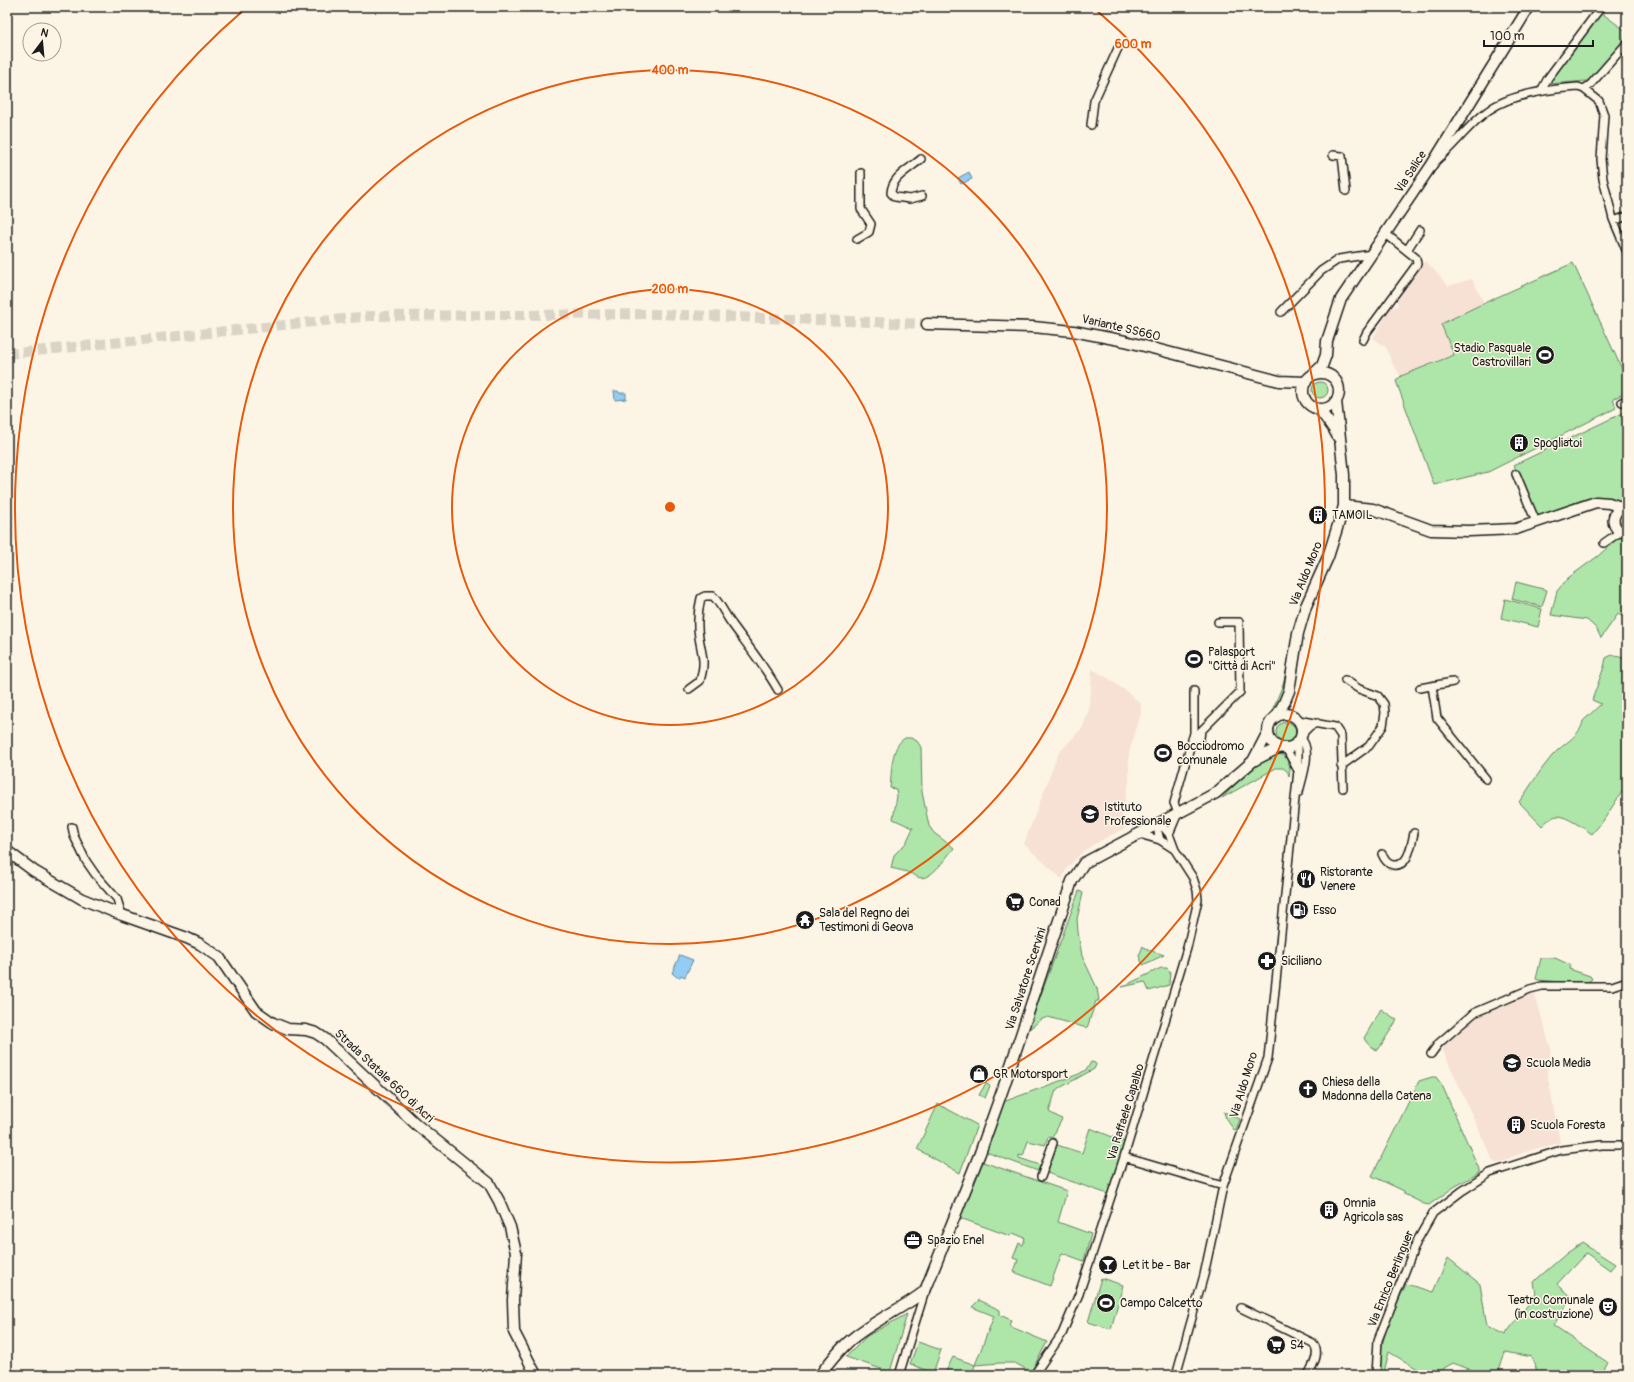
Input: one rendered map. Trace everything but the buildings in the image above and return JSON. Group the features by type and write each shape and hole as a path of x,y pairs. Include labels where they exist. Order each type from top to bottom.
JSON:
{"main road":[{"name":"Via Salice","path":"1326,355 1327,341 1341,299 1431,166 1529,7"},
{"name":"Variante SS660","path":"927,324 1026,326 1073,331 1125,341 1279,381 1308,379"},
{"path":"1326,355 1330,376"},
{"path":"1304,398 1304,387 1308,379 1322,366 1326,355"},
{"path":"1279,381 1295,390 1310,405 1319,409 1328,407 1336,401 1338,397 1338,387 1334,379 1320,373 1308,379"},
{"name":"Via Aldo Moro","path":"1276,717 1289,691 1298,633 1306,606 1328,557 1344,506 1344,475 1336,401"},
{"name":"Via Aldo Moro","path":"1319,409 1341,442"},
{"path":"1344,506 1373,509 1431,530 1469,531 1516,529 1596,502 1623,507"},
{"path":"1621,530 1613,517 1623,507"},
{"name":"Via Aldo Moro","path":"1289,691 1296,718"},
{"path":"1285,714 1296,718 1302,726 1300,738 1283,748 1253,761 1268,732 1270,723 1276,717 1285,714"},
{"path":"1268,732 1272,742 1283,748"},
{"name":"Via Salvatore Scervini","path":"925,1291 980,1153 1008,1075 1072,881 1084,863 1216,793 1253,761"},
{"name":"Strada Statale 660 di Acri","path":"7,851 34,871 82,899 122,916 187,938 219,957 256,1011 273,1023 288,1029 306,1030 316,1033 325,1039 417,1125 489,1183 500,1201 510,1227 516,1253 512,1300 514,1332 536,1375"},
{"path":"820,1375 840,1350 853,1338 910,1303 925,1291"}],"street":[{"path":"1541,91 1548,78 1601,7"},
{"path":"1584,89 1591,84 1627,43"},
{"path":"1091,125 1094,102 1119,46"},
{"path":"1431,166 1452,148 1472,125 1489,110 1541,91 1578,87 1584,89 1599,101 1604,115 1601,159 1603,180 1614,221 1627,252"},
{"path":"1333,155 1342,156 1346,191"},
{"path":"921,158 899,176 892,186 892,193 895,197 910,199 922,196"},
{"path":"857,239 869,232 871,224 861,209 861,173"},
{"path":"1614,221 1627,216"},
{"path":"1407,250 1420,230"},
{"path":"1363,340 1371,326 1417,264 1416,258 1386,234"},
{"path":"1281,312 1321,271 1339,259 1372,254"},
{"path":"1516,474 1536,522"},
{"path":"689,689 700,681 704,663 698,636 698,608 701,598 705,596 712,596 719,602 729,620 771,677 778,690"},
{"path":"1192,739 1200,738 1201,731 1240,692 1239,622 1218,622"},
{"path":"1342,766 1369,746 1383,726 1385,713 1384,704 1378,696 1359,689 1345,680"},
{"path":"1420,688 1453,682"},
{"path":"1432,686 1437,718 1486,779"},
{"path":"1169,834 1178,813 1174,803 1194,733 1194,691"},
{"path":"1296,718 1335,727 1341,736 1343,788"},
{"path":"1292,815 1306,764 1307,750 1305,743 1300,738 1310,726 1318,723"},
{"name":"Via Aldo Moro","path":"1176,1375 1204,1275 1223,1186 1268,1058 1300,738"},
{"path":"1283,748 1298,770"},
{"path":"1158,824 1169,834 1175,850"},
{"path":"1158,824 1160,840"},
{"path":"72,827 74,836 86,861 95,874 117,899 122,916"},
{"path":"1382,854 1384,859 1389,864 1401,864 1406,860 1414,833"},
{"path":"1139,834 1160,840 1175,850"},
{"name":"Via Raffaele Capalbo","path":"1034,1375 1062,1334 1079,1294 1124,1157 1187,948 1198,900 1197,890 1193,878 1175,850"},
{"path":"1431,1054 1439,1043 1474,1013 1530,989 1542,986 1612,986 1627,981"},
{"path":"1041,1177 1053,1143"},
{"name":"Via Enrico Berlinguer","path":"1376,1375 1378,1340 1417,1241 1432,1213 1490,1173 1561,1150 1602,1145 1627,1145"},
{"path":"1124,1157 1223,1186"},
{"path":"899,1375 925,1291"},
{"path":"1241,1308 1314,1343 1316,1346 1317,1356 1308,1375"}],"shaded area":[{"path":"1426,261 1448,286 1472,279 1484,303 1441,324 1454,355 1401,376 1391,361 1386,347 1373,338 1390,309 1398,306 1397,303 1399,297 1419,266"},
{"path":"1092,669 1108,678 1141,704 1141,713 1129,753 1129,782 1122,813 1123,821 1127,827 1082,852 1067,868 1062,879 1024,844 1058,754 1083,727 1090,706"},
{"path":"1530,995 1535,995 1551,1049 1547,1072 1560,1143 1538,1148 1496,1163 1492,1159 1441,1046 1460,1033 1479,1015"}],"green space":[{"path":"1600,14 1603,14 1627,32 1627,38 1592,78 1587,81 1548,84"},
{"path":"1573,263 1627,380 1627,392 1613,399 1616,408 1488,472 1434,485 1396,381 1401,376 1454,355 1441,324"},
{"path":"1317,382 1323,382 1328,387 1326,396 1323,398 1317,398 1312,393 1312,387"},
{"path":"1627,411 1627,498 1615,502 1597,498 1588,499 1540,517 1533,509 1514,465"},
{"path":"1627,535 1627,619 1618,614 1601,638 1596,628 1587,620 1551,615 1557,591 1568,578 1598,556 1620,536"},
{"path":"1516,582 1547,590 1542,607 1512,599"},
{"path":"1505,599 1542,609 1538,627 1501,618"},
{"path":"1612,655 1627,659 1627,784 1603,821 1592,834 1570,820 1558,816 1551,818 1542,826 1519,802 1552,756 1575,736 1583,721 1601,704 1592,700 1606,658"},
{"path":"1287,669 1284,690 1280,703 1273,715 1268,720 1282,687"},
{"path":"1286,722 1293,725 1296,732 1293,739 1286,742 1279,739 1276,732 1279,725"},
{"path":"905,738 911,738 917,741 921,747 922,792 929,826 934,833 954,848 935,871 926,877 921,878 907,872 891,868 894,855 906,843 913,828 893,819 897,796 896,789 890,788 894,754 900,742"},
{"path":"1278,754 1283,755 1289,762 1289,777 1288,772 1283,768 1276,768 1222,798 1255,766"},
{"path":"1079,891 1083,893 1077,919 1082,956 1097,988 1099,1001 1096,1001 1087,1028 1048,1017 1042,1019 1028,1030"},
{"path":"1143,946 1146,949 1164,955 1143,965 1139,956"},
{"path":"1541,958 1555,958 1570,965 1569,969 1590,976 1592,979 1585,984 1538,980 1536,979"},
{"path":"1161,968 1167,968 1170,971 1169,985 1149,991 1145,982 1122,987"},
{"path":"1381,1009 1397,1020 1378,1050 1370,1046 1364,1038"},
{"path":"1091,1062 1095,1063 1096,1065 1094,1069 1056,1090 1049,1112 1062,1119 1052,1138 1048,1137 1045,1145 1028,1141 1023,1156 1019,1155 1019,1158 1040,1165 1038,1171 986,1152 1003,1102 1079,1074 1087,1069"},
{"path":"1436,1077 1442,1085 1479,1169 1479,1173 1454,1187 1429,1205 1404,1194 1404,1191 1372,1176 1419,1081"},
{"path":"986,1083 990,1086 985,1098 979,1095"},
{"path":"938,1104 977,1125 960,1173 917,1149"},
{"path":"1224,1112 1240,1119 1236,1131 1226,1119"},
{"path":"1090,1128 1125,1142 1108,1194 1047,1173 1057,1145 1082,1153"},
{"path":"983,1162 1067,1191 1058,1222 1091,1234 1084,1261 1062,1253 1050,1286 1014,1272 1018,1260 1013,1258 1019,1243 1023,1245 1025,1238 1013,1233 1010,1236 960,1218 976,1173"},
{"path":"1582,1243 1615,1264 1610,1270 1586,1253 1557,1284 1572,1297 1553,1326 1607,1362 1599,1375 1537,1375 1535,1363 1531,1357 1505,1352 1498,1375 1485,1375 1453,1363 1432,1375 1428,1375 1389,1352 1385,1368 1386,1375 1382,1375 1381,1352 1383,1340 1391,1317 1406,1284 1433,1292 1448,1258 1480,1284 1487,1326 1505,1335 1536,1294 1534,1282 1567,1253"},
{"name":"Campo Calcetto","path":"1101,1278 1123,1285 1111,1329 1088,1322"},
{"path":"979,1300 1000,1310 1000,1315 1011,1320 1009,1326 1047,1342 1031,1372 1015,1363 975,1365 994,1316 972,1307"},
{"path":"907,1314 890,1372 846,1357 867,1336"},
{"path":"918,1342 941,1350 933,1373 910,1364"},
{"path":"953,1357 975,1365 972,1375 944,1375"}],"water":[{"path":"969,172 972,179 961,184 958,178"},
{"path":"614,391 626,393 626,399 615,400"},
{"path":"680,955 693,960 685,977 681,975 680,977 677,977 672,973"}],"waterway":[{"path":"7,1370 14,1375"}],"tunnel":[{"path":"7,354 370,316 655,314 927,324"}],"place":[{"name":"Stadio Pasquale Castrovillari","path":"1545,355"},
{"name":"Spogliatoi","path":"1519,443"},
{"name":"TAMOIL","path":"1318,515"},
{"name":"Palasport \"Città di Acri\"","path":"1194,659"},
{"name":"Bocciodromo comunale","path":"1163,753"},
{"name":"Istituto Professionale","path":"1090,814"},
{"name":"Ristorante Venere","path":"1306,879"},
{"name":"Conad","path":"1015,902"},
{"name":"Esso","path":"1299,910"},
{"name":"Sala del Regno dei Testimoni di Geova","path":"805,920"},
{"name":"Siciliano","path":"1267,961"},
{"name":"Scuola Media","path":"1512,1063"},
{"name":"GR Motorsport","path":"979,1074"},
{"name":"Chiesa della Madonna della Catena","path":"1308,1089"},
{"name":"Scuola Foresta","path":"1516,1125"},
{"name":"Omnia Agricola sas","path":"1329,1210"},
{"name":"Spazio Enel","path":"913,1240"},
{"name":"Let it be - Bar","path":"1108,1265"},
{"name":"Campo Calcetto","path":"1106,1303"},
{"name":"Teatro Comunale (in costruzione)","path":"1608,1307"},
{"name":"S4","path":"1276,1345"}]}
